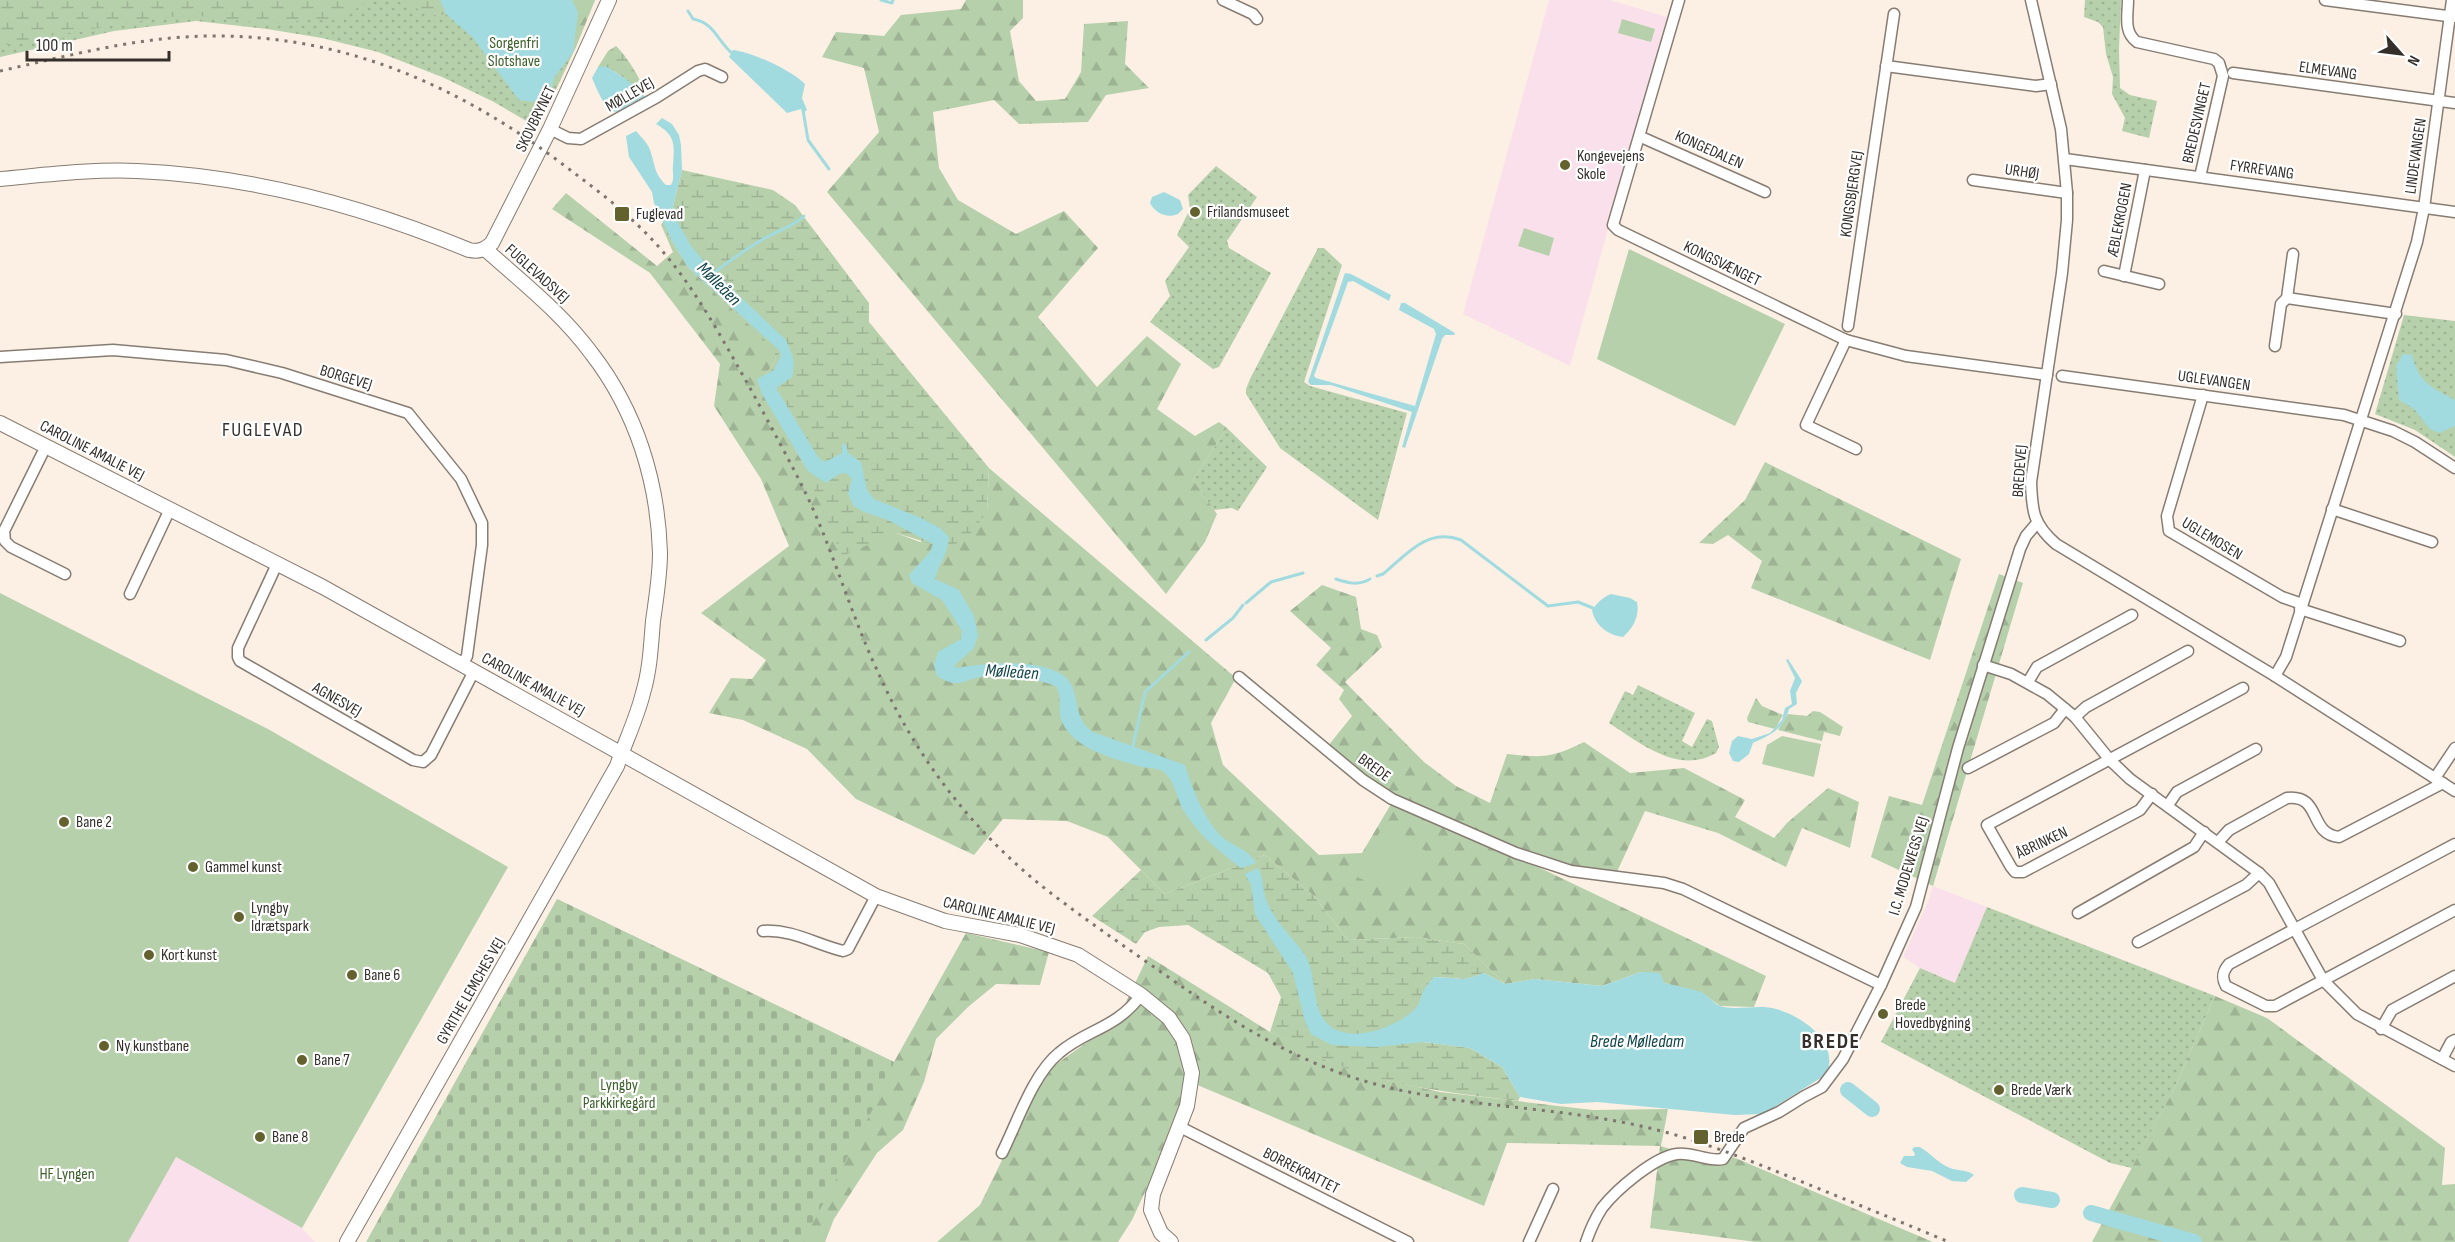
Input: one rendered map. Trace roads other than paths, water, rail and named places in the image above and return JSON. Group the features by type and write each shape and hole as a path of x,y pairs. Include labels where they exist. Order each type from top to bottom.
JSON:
{"street":[{"name":"SKOVBRYNET","path":"485,249 492,243 550,129 609,0"},
{"path":"1223,0 1253,14 1257,19"},
{"name":"KONGSVÆNGET","path":"1679,0 1641,137 1613,225 1628,235 1846,340 1906,356 2047,375"},
{"name":"BREDEVEJ","path":"2031,0 2051,84 2065,159 2067,194 2062,273 2031,482 2032,504 2037,523"},
{"name":"BREDESVINGET","path":"2128,0 2127,31 2131,38 2137,42 2214,59 2222,69 2223,76 2200,177"},
{"path":"2325,0 2453,17"},
{"name":"LINDEVANGEN","path":"2275,676 2286,657 2417,242 2453,17 2452,0"},
{"name":"KONGSBJERGVEJ","path":"1848,327 1894,14"},
{"path":"1886,66 2036,86 2051,84"},
{"name":"MØLLEVEJ","path":"550,129 568,138 581,139 698,71 705,69 722,77"},
{"name":"ELMEVANG","path":"2233,73 2455,103"},
{"name":"KONGEDALEN","path":"1641,137 1765,192"},
{"name":"FYRREVANG","path":"2065,159 2455,212"},
{"name":"ÆBLEKROGEN","path":"2124,276 2145,170"},
{"name":"FUGLEVADSVEJ","path":"0,178 137,171 232,180 297,193 361,210 426,232 469,250 485,249 555,310 591,352 609,377 623,403 649,466 655,503 659,566 644,693 621,754"},
{"name":"URHØJ","path":"1973,180 2067,194"},
{"path":"2275,346 2281,304 2287,298 2293,254"},
{"name":"ÆBLEKROGEN","path":"2104,272 2159,284"},
{"path":"2287,298 2396,314"},
{"path":"1846,340 1806,425 1856,449"},
{"name":"BORGEVEJ","path":"0,357 113,350 226,360 282,373 408,413 461,478 482,523 480,561 466,656 468,668"},
{"name":"UGLEVANGEN","path":"2062,376 2361,419 2415,442 2455,468"},
{"name":"UGLEMOSEN","path":"2204,395 2167,516 2169,531 2301,607"},
{"name":"CAROLINE AMALIE VEJ","path":"0,423 393,625 876,896 945,921 1049,944 1086,959 1141,995 1169,1018 1183,1039 1192,1073 1191,1091 1180,1127 1153,1194 1151,1210 1161,1233 1171,1242"},
{"path":"46,446 4,531 5,541 11,547 65,574"},
{"path":"130,594 170,509"},
{"path":"2332,509 2432,542"},
{"path":"2037,523 2056,544 2275,676 2455,791"},
{"name":"I.C. MODEWEGS VEJ","path":"1586,1242 1592,1225 1602,1209 1616,1194 1657,1162 1679,1154 1723,1159 1744,1128 1779,1112 1822,1087 1843,1059 1881,985 1916,907 1958,748 1983,665 2020,549 2026,536 2037,523"},
{"name":"AGNESVEJ","path":"277,564 238,648 240,661 413,760 423,762 431,755 468,668"},
{"path":"2301,607 2400,641"},
{"path":"2028,682 2037,667 2133,615"},
{"path":"2075,717 2085,707 2188,651"},
{"path":"1983,665 2028,682 2065,709 2075,717 2110,760 2130,779 2259,873 2269,883 2323,980 2357,1014 2381,1029 2455,1066"},
{"name":"BREDE","path":"1239,676 1363,780 1392,799 1516,853 1571,871 1664,883 1683,889 1881,985"},
{"name":"ÅBRINKEN","path":"2152,794 2139,810 2023,872 2015,872 1987,825 2243,688"},
{"path":"1968,768 2054,723 2065,709"},
{"path":"2218,842 2229,830 2288,798 2296,797 2309,804 2322,831 2330,836 2339,837 2439,781 2455,748"},
{"path":"2168,805 2177,792 2256,749"},
{"name":"GYRITHE LEMCHES VEJ","path":"347,1242 617,766 621,754"},
{"path":"2078,913 2194,847 2204,832"},
{"path":"2455,844 2229,964 2223,974 2226,986 2266,1006 2275,1006 2455,910"},
{"path":"2138,942 2246,885 2259,873"},
{"path":"763,931 777,930 795,933 832,948 848,949 876,896"},
{"path":"2381,1029 2392,1010 2455,976"},
{"path":"1002,1153 1035,1086 1050,1062 1060,1052 1122,1017 1141,995"},
{"path":"2442,1059 2451,1042 2455,1040"},
{"name":"BORREKRATTET","path":"1180,1127 1408,1242"},
{"path":"1529,1242 1553,1189"}],"water":[{"path":"440,0 572,0 578,13 573,52 554,78 550,94 533,102 519,100 473,38 446,14"},
{"path":"733,50 760,58 799,79 805,84 802,98 807,110 803,113 801,109 787,113 729,57"},
{"path":"605,66 634,85 646,99 632,103 618,112 609,108 592,78 598,67"},
{"path":"662,118 672,124 679,135 681,145 682,170 673,206 678,223 691,246 710,268 786,340 792,354 792,377 776,388 818,457 825,462 842,453 842,443 846,445 848,453 861,462 867,490 874,499 921,518 940,528 949,537 947,549 935,579 959,590 974,616 978,635 974,648 954,666 958,668 986,664 1021,664 1054,670 1066,677 1073,688 1081,718 1093,732 1185,765 1196,795 1212,826 1226,840 1246,852 1256,863 1241,868 1204,836 1185,813 1171,781 1164,772 1107,756 1074,738 1061,719 1057,687 1041,681 1013,676 986,676 952,683 937,676 934,665 938,652 961,639 962,631 942,600 912,583 909,575 930,552 933,544 888,520 854,506 848,494 852,479 846,473 839,474 826,483 808,471 762,394 757,379 774,370 781,356 780,351 688,267 672,241 654,203 652,192 629,157 626,136 636,131 649,147 660,178 666,185 671,185 674,147 668,133 656,124"},
{"path":"1164,192 1180,200 1183,209 1178,214 1166,215 1152,207 1150,203 1152,197"},
{"path":"1345,273 1391,295 1389,301 1353,281 1348,282 1314,376 1316,378 1415,406 1436,334 1434,329 1399,310 1401,303 1405,303 1455,333 1445,335 1442,339 1405,448 1402,447 1412,412 1331,385 1311,385 1308,382"},
{"path":"2403,354 2412,355 2418,372 2427,383 2455,400 2455,426 2439,433 2430,429 2413,408 2399,400 2396,366"},
{"path":"1611,594 1637,602 1635,621 1623,637 1603,629 1596,621 1592,610"},
{"path":"1788,659 1802,681 1796,693 1797,704 1789,709 1784,722 1776,731 1753,743 1749,754 1739,762 1733,761 1729,753 1732,741 1738,736 1752,739 1770,733 1782,720 1785,708 1792,704 1790,691 1795,678 1786,660"},
{"name":"Brede Mølledam","path":"1258,868 1269,907 1309,963 1321,1014 1334,1029 1345,1033 1371,1032 1397,1022 1416,1008 1424,990 1434,977 1466,979 1484,973 1505,984 1535,979 1602,986 1641,972 1660,973 1664,983 1701,992 1720,1006 1776,1009 1807,1024 1823,1041 1828,1051 1827,1074 1763,1114 1734,1115 1597,1102 1561,1104 1520,1097 1502,1067 1470,1048 1424,1042 1376,1047 1332,1045 1311,1034 1305,1021 1293,973 1255,914 1251,885 1245,874"},
{"path":"1920,1147 1950,1168 1974,1175 1966,1182 1952,1181 1932,1171 1907,1167 1900,1163 1904,1156 1914,1156 1912,1149"}],"waterway":[{"path":"881,0 892,3 893,0"},
{"path":"688,11 693,19 711,28 733,54"},
{"path":"803,110 808,140 829,169"},
{"path":"712,274 753,245 804,216"},
{"path":"1377,576 1383,574 1410,551 1428,540 1449,537 1461,540 1548,606 1578,602 1593,608"},
{"path":"1246,603 1271,582 1303,573"},
{"path":"1336,579 1349,583 1370,579"},
{"path":"1206,640 1233,618 1243,605"},
{"path":"1132,750 1145,692 1189,652"},
{"name":"Mølleåen","path":"1848,1090 1872,1109"},
{"name":"Mølleåen","path":"2022,1195 2052,1200"},
{"name":"Mølleåen","path":"2091,1213 2194,1242"}],"railway":[{"path":"0,71 136,42 219,36 267,39 313,46 401,71 483,111 561,163 615,205 652,240 676,268 720,336 801,484 868,649 893,704 911,736 931,767 977,825 1003,852 1060,900 1222,1013 1286,1050 1332,1070 1407,1092 1598,1118 1678,1136 1760,1165 1949,1242"}],"place":[{"name":"Kongevejens Skole","path":"1565,165"},
{"name":"Frilandsmuseet","path":"1195,212"},
{"name":"Fuglevad","path":"622,214"},
{"name":"Bane 2","path":"64,822"},
{"name":"Gammel kunst","path":"193,867"},
{"name":"Lyngby Idrætspark","path":"239,917"},
{"name":"Kort kunst","path":"149,955"},
{"name":"Bane 6","path":"352,975"},
{"name":"Brede Hovedbygning","path":"1883,1014"},
{"name":"Ny kunstbane","path":"104,1046"},
{"name":"Bane 7","path":"302,1060"},
{"name":"Brede Værk","path":"1999,1090"},
{"name":"Bane 8","path":"260,1137"},
{"name":"Brede","path":"1701,1137"}],"district":[{"name":"FUGLEVAD","path":"263,430"},
{"name":"BREDE","path":"1831,1041"}],"park label":[{"name":"Sorgenfri Slotshave","path":"514,52"},
{"name":"Lyngby Parkkirkegård","path":"619,1094"},
{"name":"HF Lyngen","path":"67,1174"}]}
